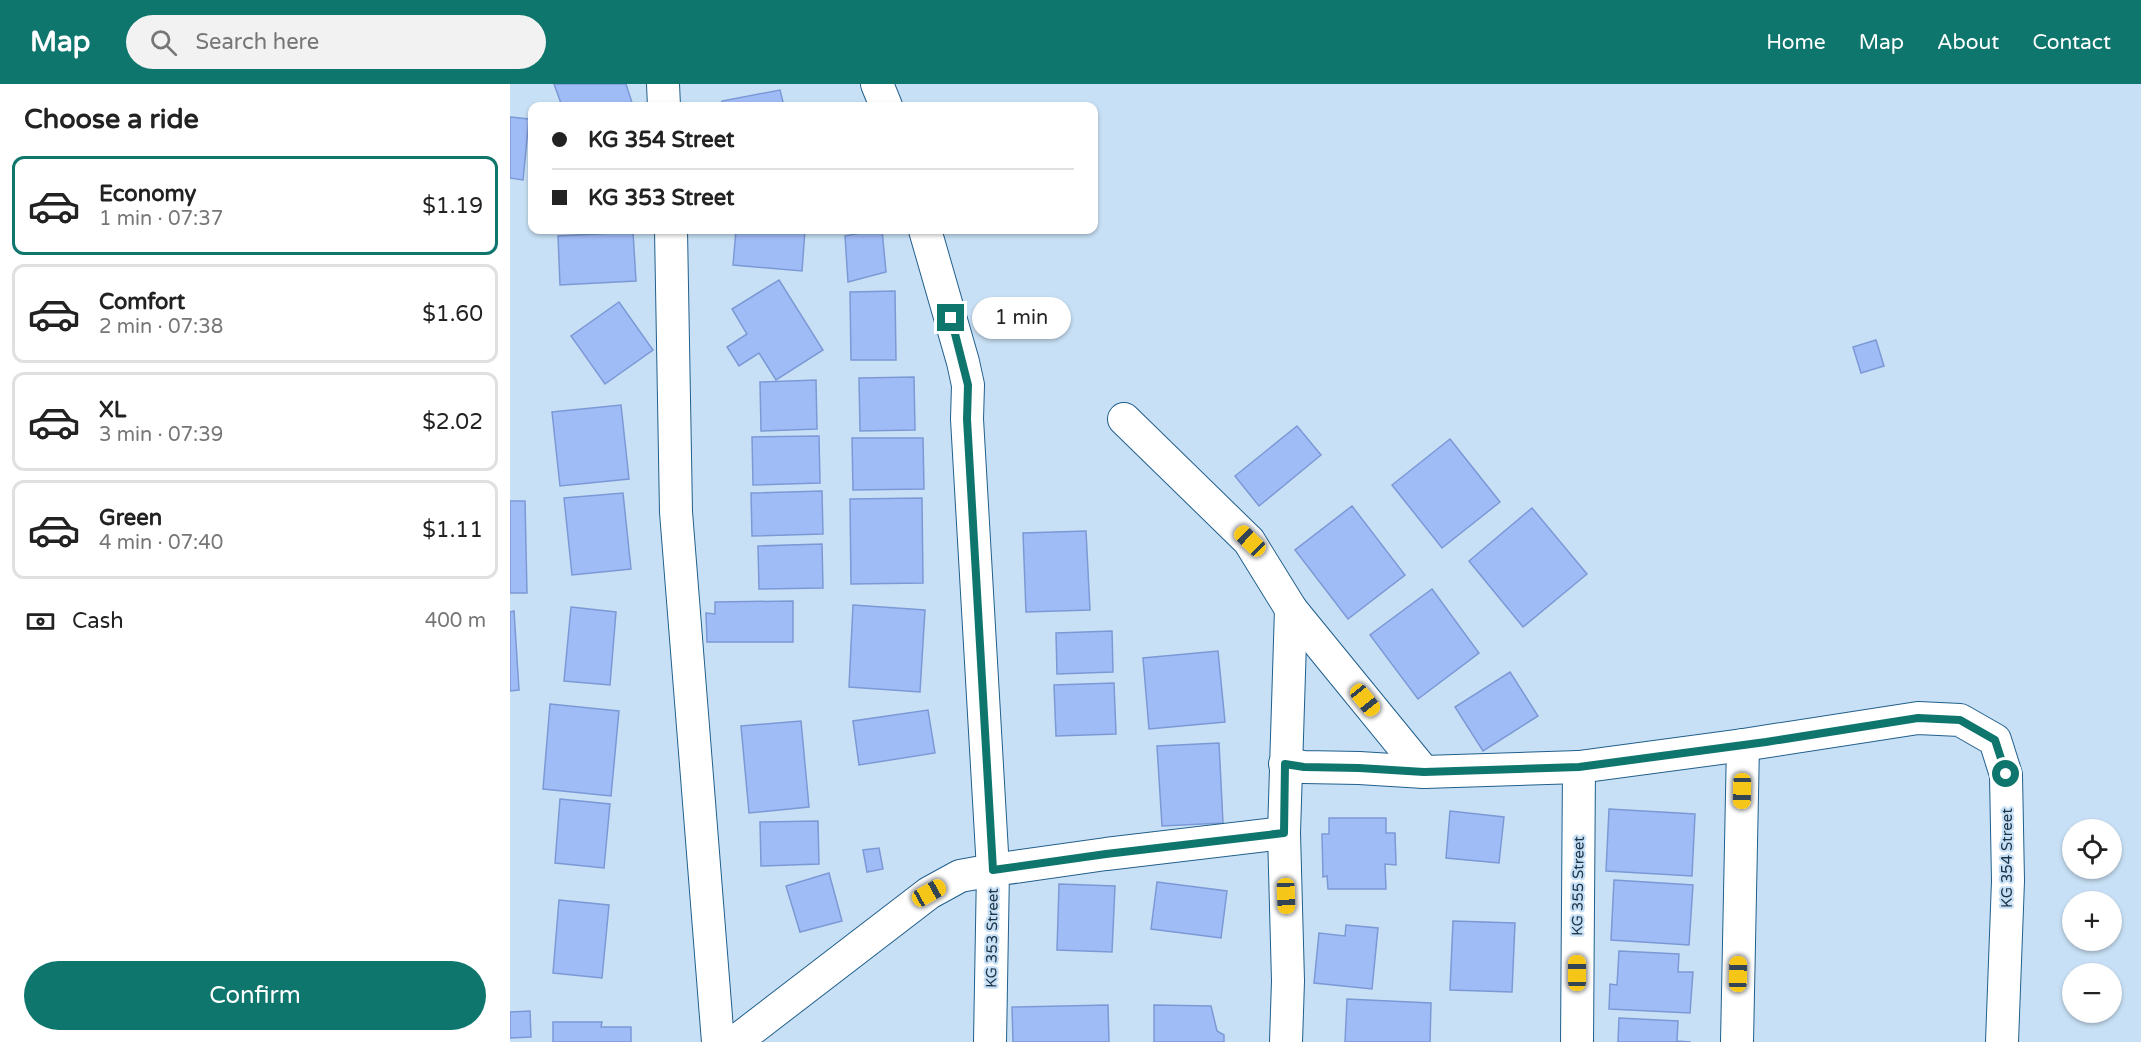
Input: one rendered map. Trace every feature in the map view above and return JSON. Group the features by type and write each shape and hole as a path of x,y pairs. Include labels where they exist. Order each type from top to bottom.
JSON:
{"street":[{"path":"663,84 664,102"},
{"path":"877,84 884,102"},
{"path":"671,234 676,512 718,1042"},
{"name":"KG 353 Street","path":"926,234 968,385 967,419 993,870 990,1042"},
{"path":"1124,418 1250,541 1291,609 1424,772"},
{"path":"1286,1042 1288,981 1284,833 1291,609"},
{"name":"KG 354 Street","path":"1285,764 1304,767 1424,772 1579,767 1918,718 1960,720 1995,740 2006,774 2008,881 2002,1042"},
{"path":"1737,1042 1743,745"},
{"name":"KG 355 Street","path":"1576,1042 1579,767"},
{"path":"735,1042 929,893 960,876 1106,854 1284,833"}],"building":[{"path":"554,84 626,84 632,102 561,102"},
{"path":"780,90 783,102 722,102"},
{"path":"510,117 528,119 523,180 510,178"},
{"path":"633,234 636,281 560,285 558,236"},
{"path":"736,234 805,234 802,271 733,265"},
{"path":"882,234 886,272 848,282 845,236"},
{"path":"779,280 823,350 776,380 759,353 739,366 727,347 747,334 732,309"},
{"path":"895,291 896,360 851,360 850,292"},
{"path":"619,302 653,350 605,384 571,336"},
{"path":"1876,340 1884,366 1861,373 1853,347"},
{"path":"914,377 915,430 860,431 859,378"},
{"path":"816,380 817,429 761,431 760,382"},
{"path":"621,405 629,479 560,486 552,412"},
{"path":"1297,426 1321,455 1259,506 1235,476"},
{"path":"819,436 820,483 753,485 752,437"},
{"path":"852,438 923,438 924,489 853,490"},
{"path":"1450,439 1500,502 1442,548 1392,485"},
{"path":"822,491 823,534 752,536 751,493"},
{"path":"623,493 631,569 572,575 564,498"},
{"path":"922,498 923,583 851,584 850,499"},
{"path":"510,501 525,501 527,593 510,593"},
{"path":"1352,506 1405,575 1348,619 1295,550"},
{"path":"1532,508 1587,574 1523,627 1469,561"},
{"path":"1086,531 1090,610 1026,612 1023,533"},
{"path":"822,544 823,588 759,589 758,546"},
{"path":"1432,589 1479,653 1418,699 1370,635"},
{"path":"793,601 793,642 707,642 706,613 715,614 715,602"},
{"path":"853,605 925,610 920,692 849,687"},
{"path":"571,607 616,612 610,685 564,681"},
{"path":"514,611 519,690 510,691 510,612"},
{"path":"1112,631 1113,672 1057,674 1056,633"},
{"path":"1218,651 1225,722 1149,729 1143,658"},
{"path":"1510,672 1538,716 1483,751 1455,707"},
{"path":"1114,683 1116,734 1056,736 1054,685"},
{"path":"550,704 619,711 611,796 543,789"},
{"path":"928,710 935,753 859,765 853,721"},
{"path":"801,721 809,807 749,813 741,726"},
{"path":"1219,743 1223,823 1162,826 1157,746"},
{"path":"560,799 610,804 604,868 555,863"},
{"path":"1609,809 1695,814 1692,876 1606,871"},
{"path":"1450,811 1504,817 1499,863 1446,858"},
{"path":"1329,818 1386,818 1386,833 1395,833 1396,865 1385,864 1386,889 1328,889 1327,876 1323,877 1322,834 1329,834"},
{"path":"818,821 819,864 761,866 760,822"},
{"path":"879,848 883,869 867,872 863,850"},
{"path":"829,873 842,921 800,932 786,886"},
{"path":"1614,880 1693,885 1689,945 1611,940"},
{"path":"1157,882 1227,891 1221,938 1151,929"},
{"path":"1059,884 1115,886 1112,952 1057,950"},
{"path":"559,900 609,905 602,978 553,973"},
{"path":"1453,921 1515,923 1512,992 1450,990"},
{"path":"1346,925 1378,928 1372,989 1314,983 1319,933 1345,936"},
{"path":"1619,951 1679,954 1678,972 1693,972 1690,1013 1609,1009 1610,984 1617,985"},
{"path":"1347,999 1431,1003 1430,1042 1345,1042"},
{"path":"1108,1005 1109,1042 1013,1042 1012,1007"},
{"path":"1154,1005 1211,1006 1217,1031 1224,1035 1224,1042 1154,1042"},
{"path":"530,1011 531,1037 510,1038 510,1012"},
{"path":"1619,1018 1678,1021 1677,1041 1691,1042 1618,1042"},
{"path":"553,1022 602,1022 601,1027 631,1027 631,1042 553,1042"}],"route":[{"path":"951,318 968,385 967,419 993,870 1284,833 1285,764 1304,767 1424,772 1579,767 1766,742 1918,718 1960,720 1995,740 2006,774"}]}
